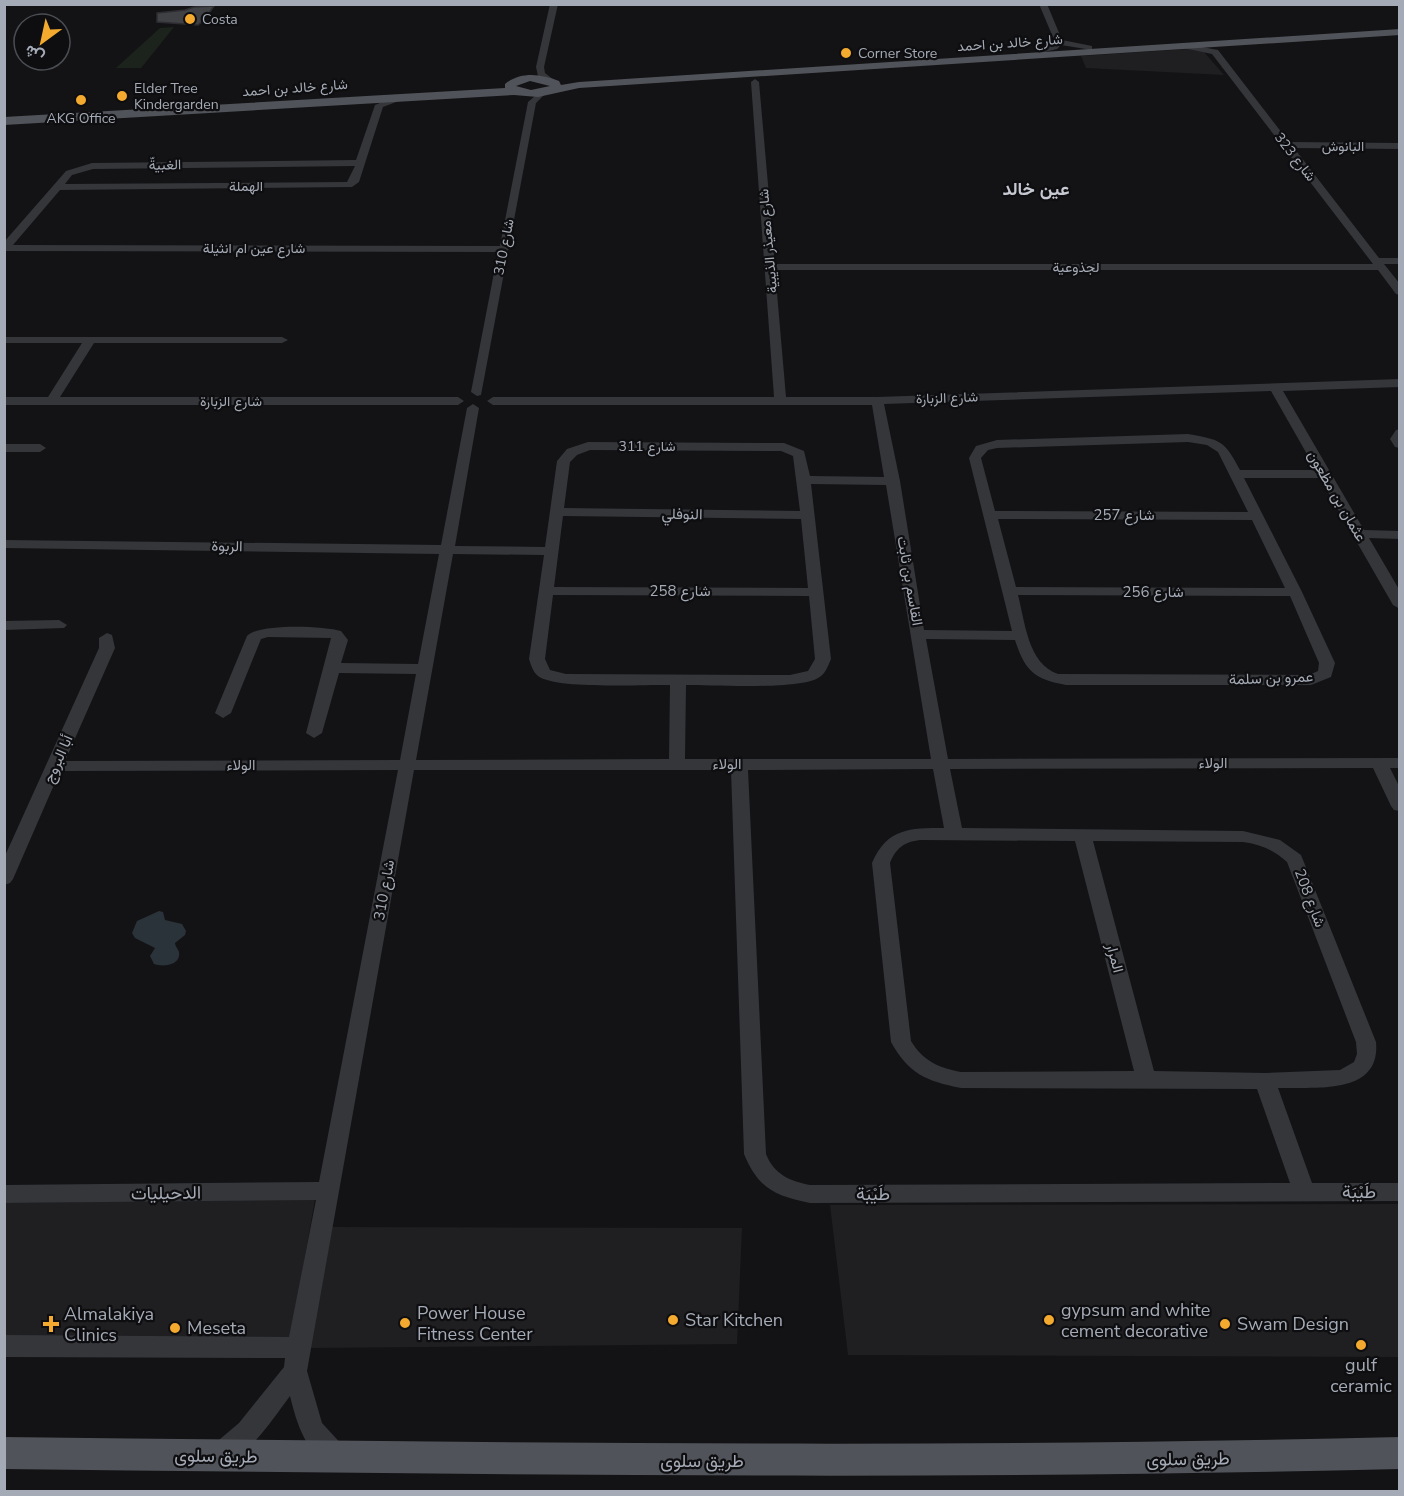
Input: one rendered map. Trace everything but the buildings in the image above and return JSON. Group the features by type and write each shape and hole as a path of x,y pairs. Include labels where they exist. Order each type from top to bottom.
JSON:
{"main road":[{"name":"شارع خالد بن احمد","path":"549,86 579,86 1186,46 1219,48 1400,30"},
{"name":"شارع خالد بن احمد","path":"549,86 578,81 1400,30"},
{"path":"516,86 530,78 549,86"},
{"name":"شارع خالد بن احمد","path":"4,121 359,100 516,86"},
{"name":"شارع خالد بن احمد","path":"4,115 516,86"},
{"name":"طريق سلوى","path":"4,1453 771,1462 1146,1460 1400,1452"}],"street":[{"path":"540,67 516,86 532,102 549,86 540,67 554,4"},
{"path":"1043,4 1059,42"},
{"path":"1059,42 1089,48"},
{"path":"1043,51 1054,47 1059,42"},
{"name":"شارع 323","path":"1219,48 1286,146 1400,292"},
{"path":"736,75 754,82 767,73"},
{"name":"شارع معيذر الذيبية","path":"754,82 771,267 780,401"},
{"path":"359,100 379,105 401,97"},
{"name":"شارع 310","path":"339,1458 311,1429 297,1359 449,550 469,400 504,249 532,102"},
{"name":"الهملة","path":"57,186 339,186 354,182 379,105"},
{"name":"البانوش","path":"1286,146 1395,146"},
{"path":"1395,146 1400,156"},
{"name":"الغبيةّ","path":"5,248 69,173 92,166 360,164"},
{"name":"شارع عين ام انثيلة","path":"5,248 504,249"},
{"path":"1378,264 1400,261"},
{"name":"لجذوعية","path":"771,267 1378,264"},
{"path":"4,340 282,340"},
{"path":"52,400 90,340"},
{"name":"شارع الزبارة","path":"4,400 469,400 492,396 493,401 877,400 1400,383"},
{"name":"عثمان بن مظعون","path":"1275,388 1400,605"},
{"name":"القاسم بن ثابت","path":"877,400 893,481 939,763"},
{"path":"1400,433 1396,439 1400,444"},
{"name":"عمرو بن سلمة","path":"1201,439 1218,445 1236,474 1295,592 1327,663 1325,674 1311,680 1066,680 1043,675 1029,662 991,515 975,458 980,448 987,445 1201,439"},
{"name":"شارع 311","path":"588,446 783,447 799,454 804,480 814,592 823,659 813,675 790,680 566,679 544,673 539,667 537,659 556,512 564,461 572,452 588,446"},
{"path":"4,448 40,448"},
{"path":"1236,474 1324,474"},
{"path":"804,480 893,481"},
{"name":"النوفلي","path":"556,512 807,515"},
{"name":"شارع 257","path":"991,515 1257,516"},
{"path":"1359,534 1400,536"},
{"name":"الربوة","path":"4,544 449,550"},
{"path":"449,550 551,551"},
{"name":"شارع 258","path":"546,591 814,592"},
{"name":"شارع 256","path":"1011,591 1295,592"},
{"path":"4,626 59,625"},
{"path":"223,713 252,639 260,633 336,633 340,640 315,733"},
{"path":"919,634 1021,636"},
{"name":"أبا البروج","path":"4,879 107,648 107,638"},
{"path":"333,669 425,669"},
{"path":"677,764 678,680"},
{"path":"939,763 954,834"},
{"path":"1379,763 1400,806"},
{"name":"الولاء","path":"55,766 1400,763"},
{"name":"طَيْبَة","path":"739,764 755,1154 761,1170 773,1182 791,1190 810,1194 1400,1192"},
{"name":"شارع 208","path":"954,834 1254,837 1272,842 1285,849 1295,859 1366,1042 1367,1054 1363,1066 1354,1073 1341,1078 1265,1081 961,1080 942,1077 922,1069 910,1058 901,1042 881,863 890,844 900,838 916,835 954,834"},
{"name":"المرار","path":"1083,837 1146,1079"},
{"path":"1265,1081 1304,1191"},
{"name":"الدحيليات","path":"4,1194 328,1191"},
{"path":"4,1346 297,1359"},
{"name":"شارع 310","path":"218,1456 248,1431 297,1359"}],"shaded area":[{"path":"174,27 141,68 116,68 160,28"},
{"path":"1188,49 1204,52 1224,75 1086,68 1081,56"},
{"path":"159,911 163,912 165,920 182,924 186,931 185,935 175,943 179,957 174,963 166,965 154,964 150,956 155,948 135,938 132,933 137,921"},
{"path":"315,1199 291,1337 5,1338 4,1203"},
{"path":"1399,1204 1399,1357 848,1355 830,1205"},
{"path":"332,1227 742,1228 737,1344 310,1348"}],"place":[{"name":"Costa","path":"190,19"},
{"name":"Corner Store","path":"846,53"},
{"name":"Elder Tree Kindergarden","path":"122,96"},
{"name":"AKG Office","path":"81,100"},
{"name":"Star Kitchen","path":"673,1320"},
{"name":"gypsum and white cement decorative","path":"1049,1320"},
{"name":"Power House Fitness Center","path":"405,1323"},
{"name":"Almalakiya Clinics","path":"51,1324"},
{"name":"Swam Design","path":"1225,1324"},
{"name":"Meseta","path":"175,1328"},
{"name":"gulf ceramic","path":"1361,1345"}],"district":[{"name":"عين خالد","path":"1036,189"}]}
